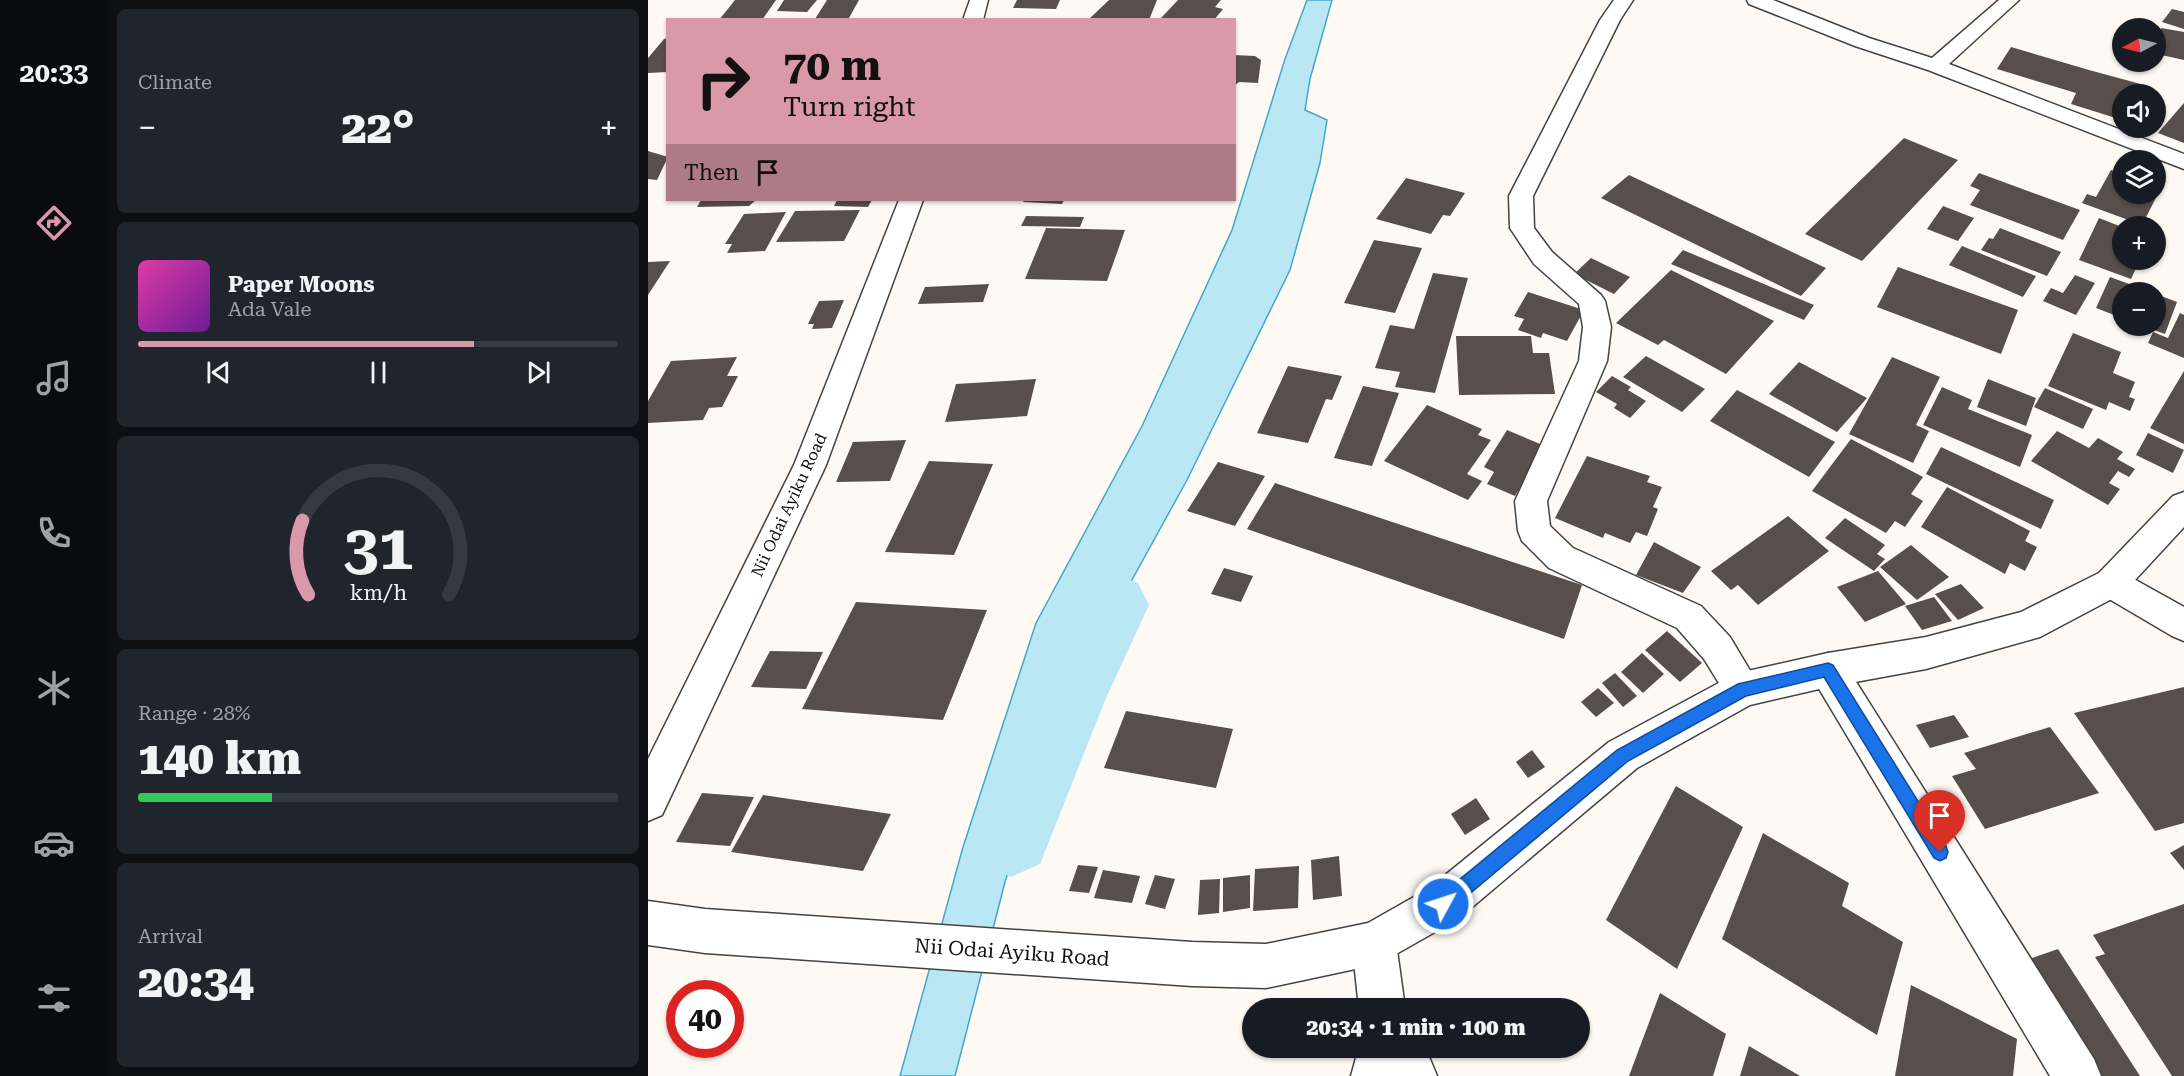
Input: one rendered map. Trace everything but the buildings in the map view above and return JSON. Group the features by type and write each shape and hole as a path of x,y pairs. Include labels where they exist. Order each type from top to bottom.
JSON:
{"street":[{"path":"974,18 979,0"},
{"path":"1624,0 1610,20 1521,196 1522,228 1543,258 1592,301 1597,327 1593,361 1531,501 1534,531 1561,558 1689,617 1717,648 1743,689"},
{"path":"1756,0 2184,162"},
{"path":"1935,66 2010,0"},
{"name":"Nii Odai Ayiku Road","path":"648,801 810,465 912,201"},
{"name":"Nii Odai Ayiku Road","path":"648,923 705,931 1191,964 1266,966 1374,943 1443,904 1623,755 1743,689 1828,670 1926,653 2028,626 2110,583 2184,505"},
{"path":"2110,583 2184,625"},
{"path":"1828,670 2077,1076"},
{"path":"1374,943 1381,998"},
{"path":"1376,1076 1380,1058"},
{"path":"1401,1058 1413,1076"}],"water":[{"path":"1307,0 1332,0 1310,79 1305,110 1327,120 1320,163 1290,270 1187,480 1057,716 1005,882 955,1076 900,1076 963,847 1036,623 1142,426 1232,230 1285,59"}],"waterway":[{"path":"1011,835 1070,692 1113,605"}],"route":[{"path":"1443,904 1623,755 1743,689 1828,670 1940,852"}]}
